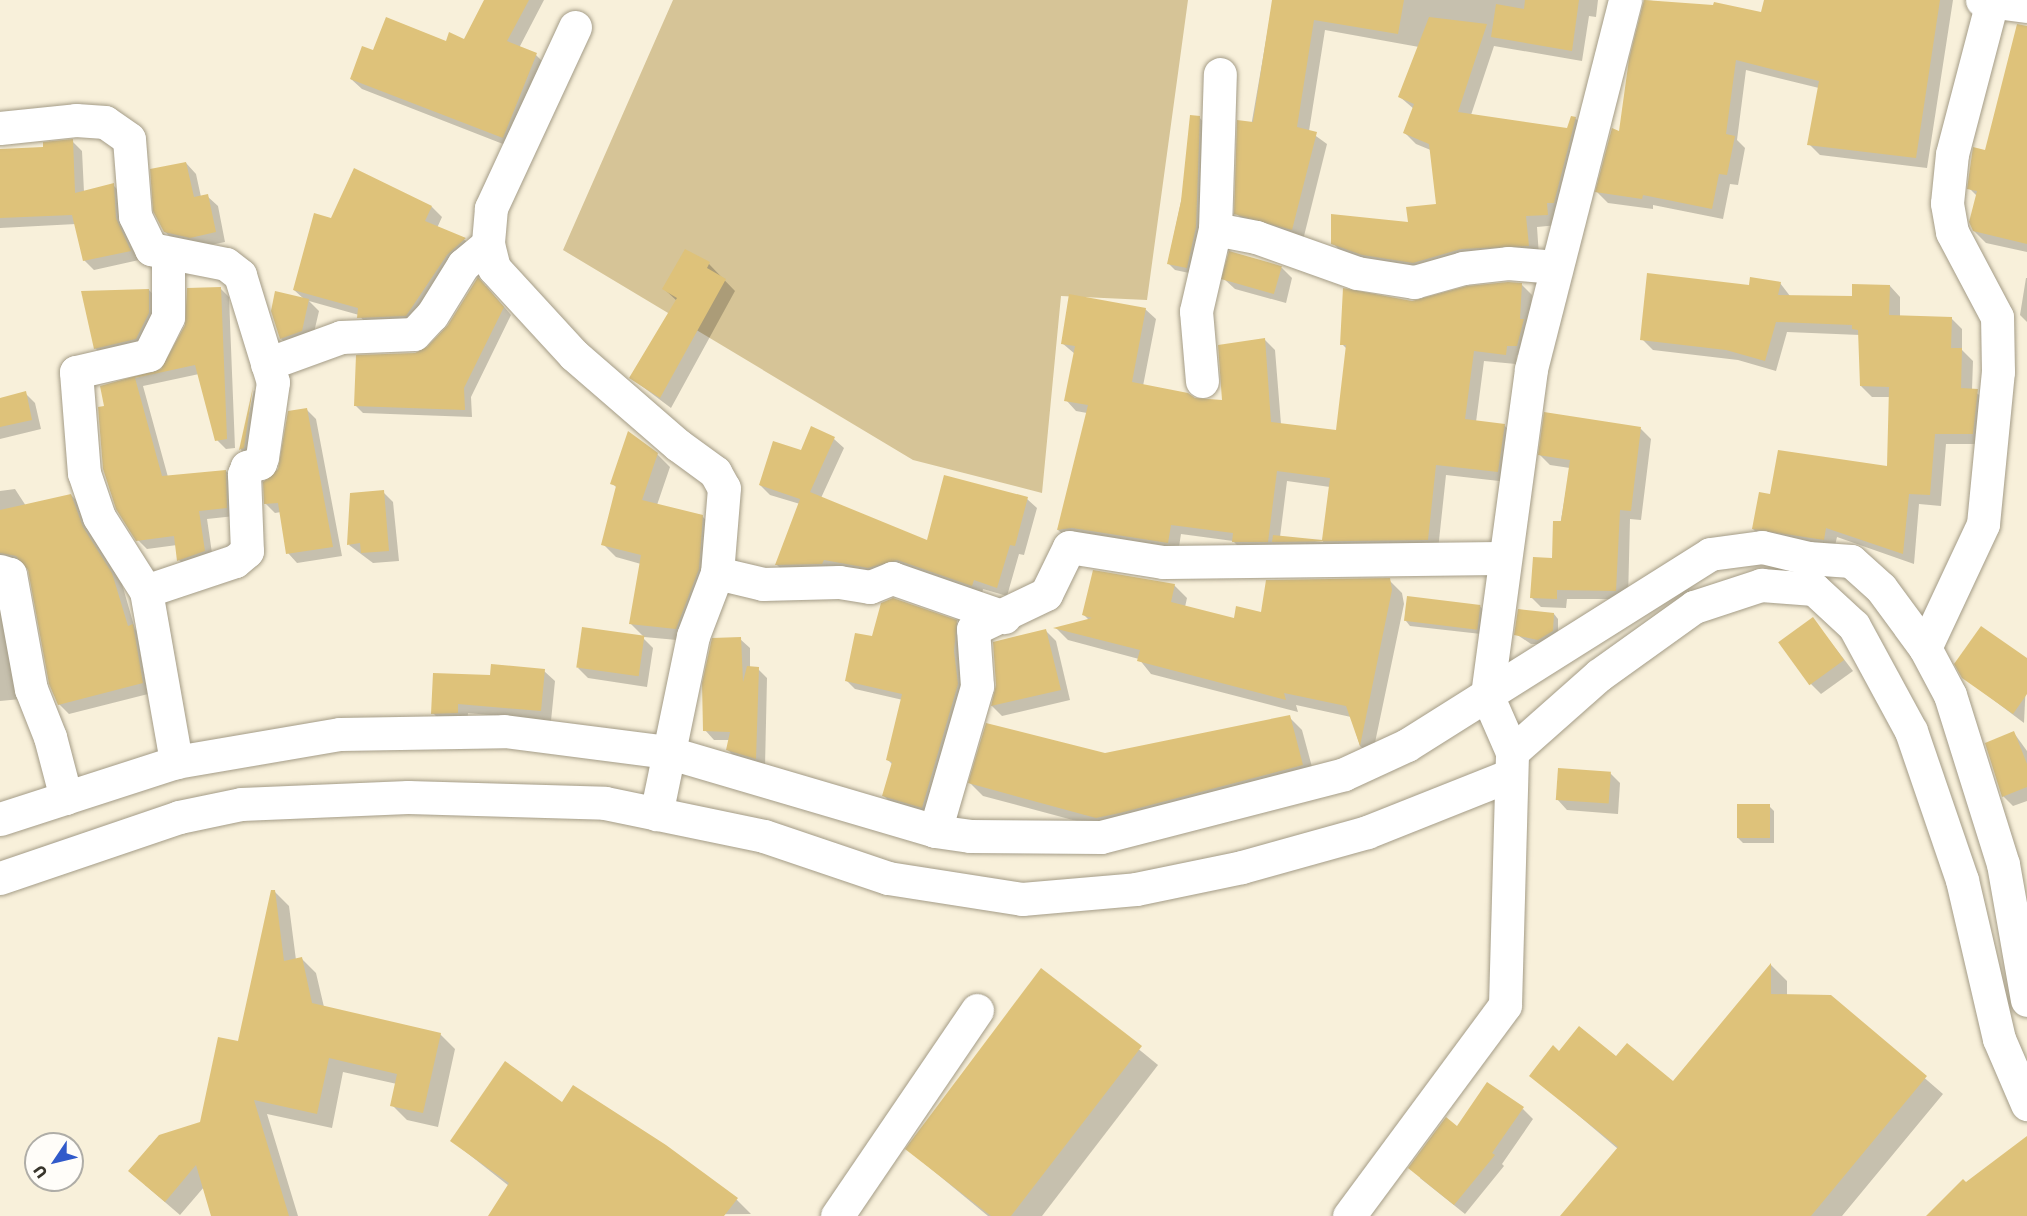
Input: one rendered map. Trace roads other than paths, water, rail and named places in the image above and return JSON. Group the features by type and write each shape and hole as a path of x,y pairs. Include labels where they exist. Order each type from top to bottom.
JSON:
{"street":[{"path":"1349,1216 1505,1005 1501,734 1503,558 1531,369 1625,0"},
{"path":"1925,648 1983,525 1998,372 1997,316 1952,232 1947,203 1952,154 1987,1 2027,6"},
{"path":"575,27 490,208 488,244 494,268 574,356 721,479 724,488 717,573 693,636 657,807"},
{"path":"1202,381 1196,311 1215,229 1220,74"},
{"path":"0,128 76,120 105,122 129,139 135,216 152,249 168,255 226,264 240,276 273,382 272,405 262,457 244,474 247,550 235,561 146,591"},
{"path":"1215,229 1256,237 1357,273 1414,282 1463,268 1508,263 1556,267"},
{"path":"267,364 341,337 414,334 432,315 462,265 488,244"},
{"path":"168,255 168,317 149,355 76,372 84,473 99,517 146,591 176,762"},
{"path":"935,831 977,686 973,629 1004,617 1046,594 1069,547 1163,562 1503,558"},
{"path":"0,878 179,817 241,804 408,797 604,803 657,807 764,836 888,878 1022,899 1136,889 1242,867 1367,832 1501,734 1710,554 1762,548 1808,558 1851,561 1881,588 1925,648 1950,695 2003,864 2027,1000"},
{"path":"0,571 10,574 31,689 50,737 66,798"},
{"path":"717,573 763,584 839,582 870,587 892,578 1004,617"},
{"path":"0,819 176,762 340,734 504,731 666,758 935,831 970,836 1101,837 1344,774 1407,745 1501,734 1599,675 1694,607 1761,585 1814,589 1854,626 1911,731 1962,880 1999,1039 2027,1104"},
{"path":"837,1216 977,1010"}]}
